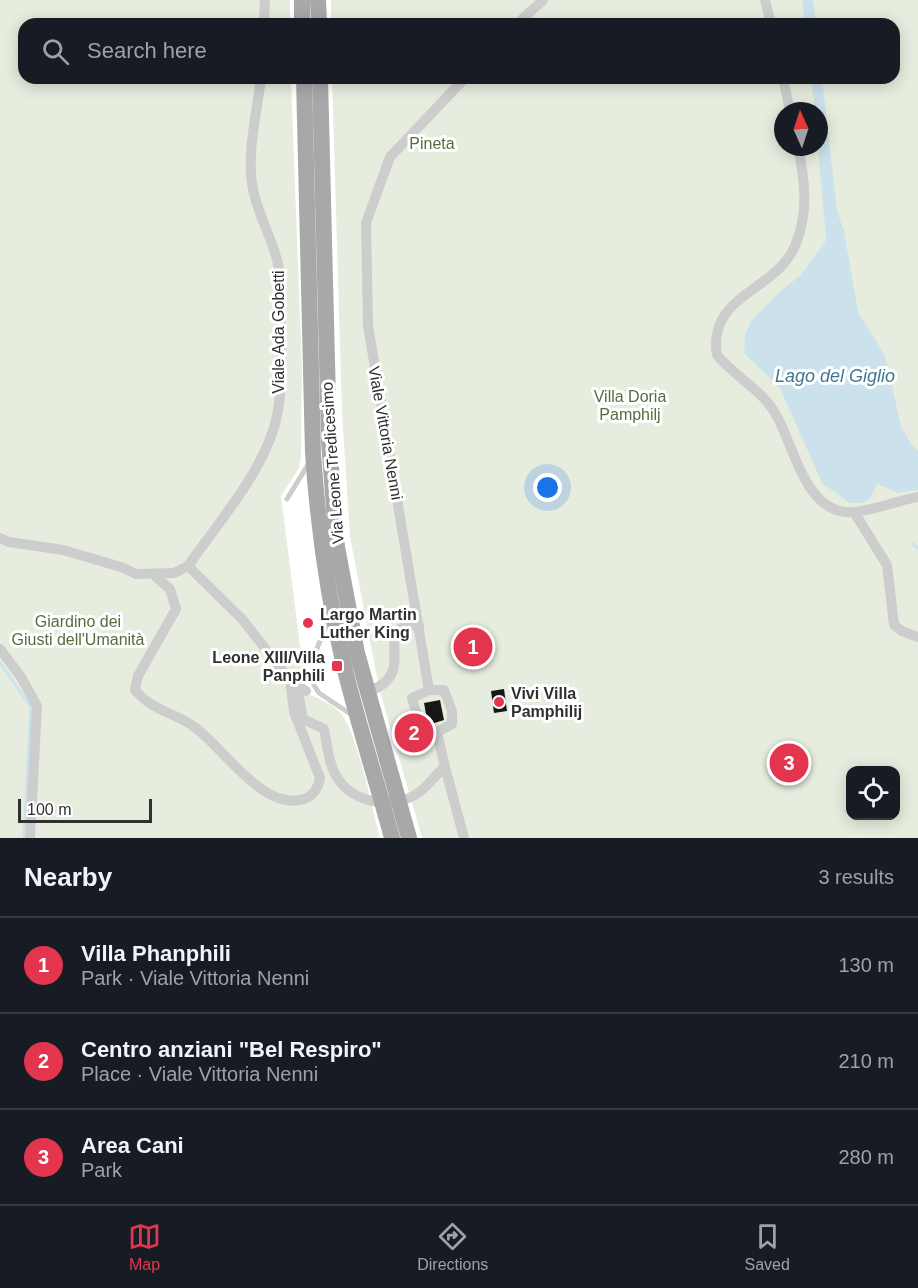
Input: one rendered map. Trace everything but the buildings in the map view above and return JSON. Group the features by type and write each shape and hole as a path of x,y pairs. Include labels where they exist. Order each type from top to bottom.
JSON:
{"main road":[{"path":"302,0 302,18"},
{"path":"318,0 319,18"},
{"name":"Via Leone Tredicesimo","path":"304,84 313,453 318,519 332,612 392,838"},
{"name":"Via Leone Tredicesimo","path":"320,84 332,502 347,607 367,692 410,838"}],"street":[{"path":"264,18 265,0"},
{"path":"524,18 543,0"},
{"path":"765,0 770,18"},
{"name":"Viale Ada Gobetti","path":"188,566 256,466 270,438 278,412 279,268 276,250 253,189 251,167 260,84"},
{"name":"Viale Vittoria Nenni","path":"429,690 368,326 366,223 390,158 459,84"},
{"path":"784,84 788,102"},
{"path":"800,156 805,187 805,211 794,248 768,278 728,308 721,317 714,342 717,355 753,387 774,411 810,490 824,504 840,511 854,512 918,497"},
{"path":"854,512 887,565 894,624 902,632 918,637"},
{"path":"0,538 9,542 63,550 121,567 136,574 174,573 188,566 242,619 302,686 303,719 324,729 334,773 351,792 371,801 392,802 409,798 427,787 445,767"},
{"path":"154,575 170,589 176,609 138,676 135,690 157,709 192,725 241,773 271,795 295,801 309,797 317,789 320,778 294,712 302,686"},
{"path":"367,692 386,684 393,675 394,643 399,629 405,625 419,626"},
{"path":"0,649 21,677 37,706 30,838"},
{"path":"429,690 444,690 452,711 452,724 437,732 422,733 414,712 412,698 429,690"},
{"path":"437,732 464,838"}],"lane":[{"path":"287,498 313,453"},
{"path":"310,663 332,612"},
{"path":"302,686 326,696 360,722"}],"green space":[{"name":"Giardino dei Giusti dell'Umanità","path":"0,0 290,0 290,18 18,18 18,84 291,84 302,371 301,457 299,468 281,496 306,693 332,706 344,718 356,745 380,838 0,838"},
{"name":"Villa Doria Pamphilj","path":"331,0 918,0 918,838 422,838 379,688 350,537 342,413 332,84 900,84 900,18 331,18"}],"water":[{"path":"802,0 813,0 815,18 804,18"},
{"name":"Lago del Giglio","path":"812,84 823,84 825,102 814,102"},
{"name":"Lago del Giglio","path":"828,131 837,211 844,231 858,312 885,355 901,426 911,444 918,450 918,490 898,493 877,484 870,499 862,503 850,503 822,483 780,388 744,353 745,335 751,321 783,289 801,275 826,240 819,156 828,156"}],"waterway":[{"path":"913,544 918,548"},
{"path":"0,663 31,707 24,838"}],"place":[{"name":"Largo Martin Luther King","path":"308,623"},
{"name":"Villa Phanphili","path":"473,647"},
{"name":"Leone XIII/Villa Panphili","path":"337,666"},
{"name":"Vivi Villa Pamphilij","path":"499,702"},
{"name":"Centro anziani \"Bel Respiro\"","path":"414,733"},
{"name":"Area Cani","path":"789,763"}],"park label":[{"name":"Pineta","path":"432,143"}]}
